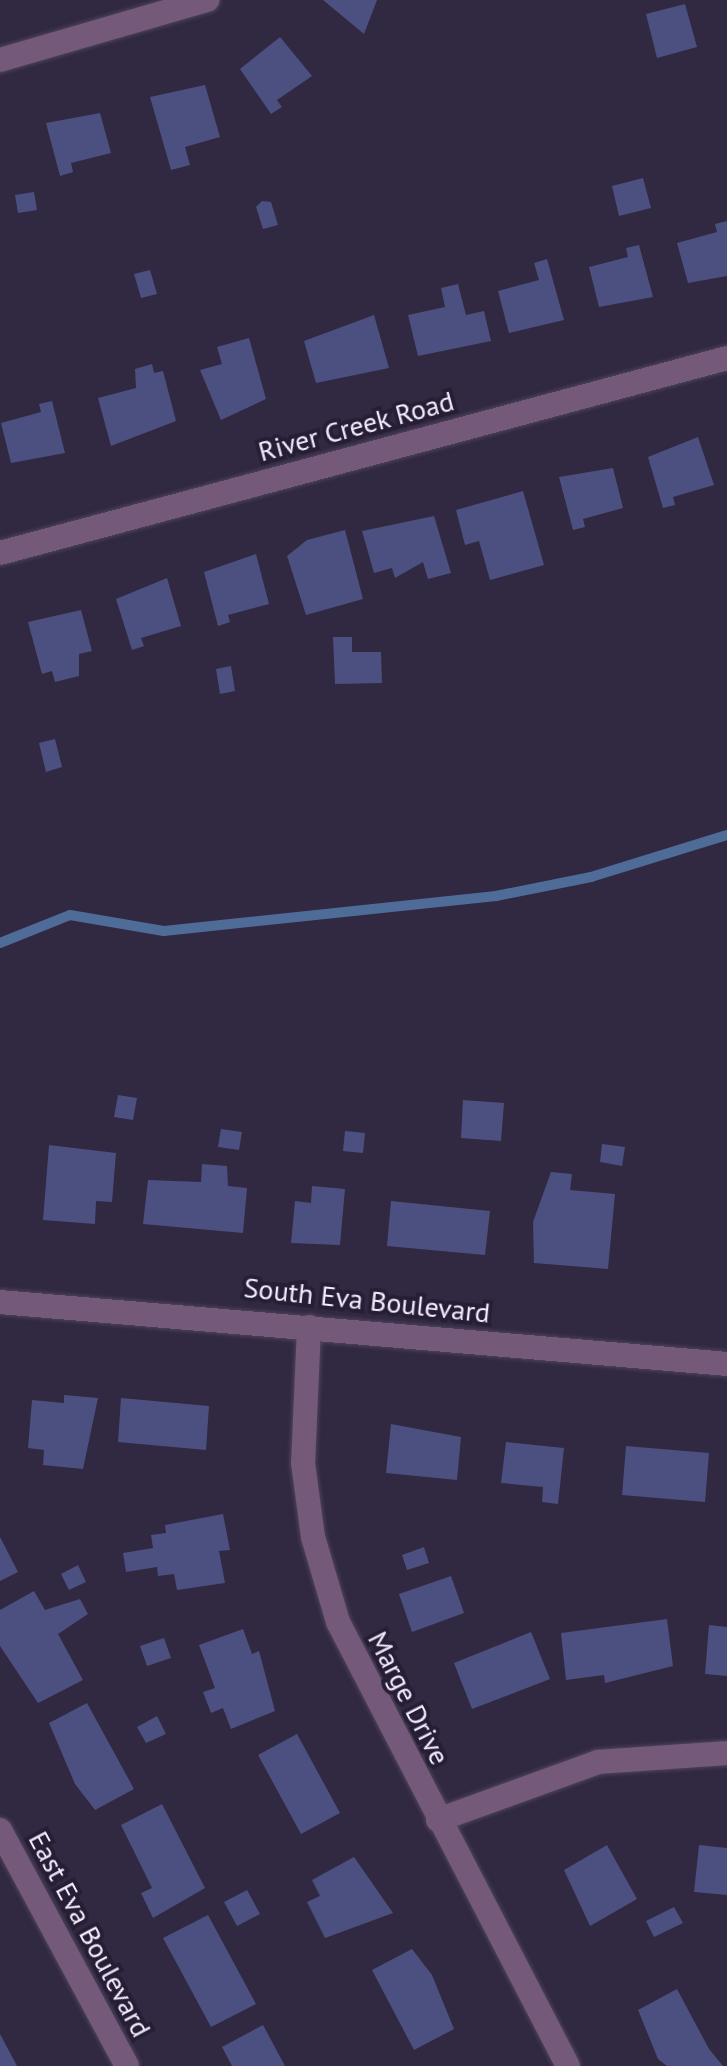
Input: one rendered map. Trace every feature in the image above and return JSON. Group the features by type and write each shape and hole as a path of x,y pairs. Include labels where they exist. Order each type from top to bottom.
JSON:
{"street":[{"path":"0,60 207,0"},
{"name":"River Creek Road","path":"0,553 727,358"},
{"name":"South Eva Boulevard","path":"0,1302 727,1364"},
{"name":"Marge Drive","path":"309,1327 303,1463 322,1578 368,1691 568,2066"},
{"path":"438,1820 598,1762 727,1753"},
{"name":"East Eva Boulevard","path":"0,1830 127,2066"}],"building":[{"path":"323,0 377,0 364,34"},
{"path":"685,4 697,47 657,58 646,14"},
{"path":"280,37 312,76 277,100 282,107 271,114 240,69"},
{"path":"205,85 220,137 185,147 190,165 171,170 150,97"},
{"path":"100,113 111,153 71,163 73,172 60,176 46,123"},
{"path":"643,178 651,208 619,216 612,186"},
{"path":"34,192 37,210 18,213 15,195"},
{"path":"262,201 271,202 278,225 263,229 256,207"},
{"path":"727,221 727,276 688,283 677,243 717,232 715,224"},
{"path":"639,245 653,297 599,307 589,267 628,257 626,248"},
{"path":"547,259 564,320 509,333 498,291 539,280 534,263"},
{"path":"150,270 157,294 141,298 134,274"},
{"path":"458,284 466,315 484,311 491,341 418,356 408,315 445,307 441,288"},
{"path":"374,315 389,368 316,383 304,341"},
{"path":"249,338 266,399 221,420 200,370 222,364 217,347"},
{"path":"152,364 154,373 163,371 176,421 111,446 98,398 136,388 135,369"},
{"path":"52,401 65,453 11,463 1,423 41,412 39,404"},
{"path":"698,437 714,485 673,497 675,505 663,508 648,457"},
{"path":"613,468 623,508 583,519 585,527 573,530 559,477"},
{"path":"523,491 544,565 490,580 479,541 465,545 456,510"},
{"path":"434,516 451,573 428,579 423,562 395,578 392,568 374,573 362,531"},
{"path":"345,530 363,599 306,615 287,556 307,540"},
{"path":"256,554 269,604 228,615 230,622 218,626 204,572"},
{"path":"167,578 181,626 141,638 144,646 132,650 116,599"},
{"path":"81,610 92,651 79,654 79,676 55,682 52,671 42,674 28,622"},
{"path":"333,637 352,637 352,652 381,652 382,683 335,684"},
{"path":"231,666 235,691 220,694 216,669"},
{"path":"55,739 62,767 46,772 39,743"},
{"path":"118,1095 137,1098 133,1120 114,1117"},
{"path":"463,1100 504,1103 501,1141 461,1138"},
{"path":"221,1129 242,1132 239,1150 218,1147"},
{"path":"345,1131 365,1133 363,1153 343,1151"},
{"path":"602,1144 625,1147 622,1166 600,1162"},
{"path":"49,1145 116,1153 112,1202 96,1201 95,1224 43,1220"},
{"path":"202,1164 227,1166 228,1186 247,1188 243,1233 143,1224 148,1180 201,1182"},
{"path":"551,1172 572,1174 570,1190 615,1194 608,1269 534,1263 533,1222"},
{"path":"312,1186 345,1189 340,1245 291,1243 295,1201 311,1203"},
{"path":"391,1201 490,1211 485,1255 387,1246"},
{"path":"64,1395 98,1398 83,1469 43,1465 44,1450 28,1448 32,1400 64,1403"},
{"path":"121,1398 209,1406 206,1450 118,1442"},
{"path":"391,1424 461,1437 457,1480 386,1473"},
{"path":"506,1442 564,1448 558,1504 542,1502 543,1487 501,1483"},
{"path":"626,1446 709,1453 705,1502 622,1495"},
{"path":"223,1514 230,1550 219,1551 225,1583 177,1590 174,1574 158,1576 157,1567 126,1572 123,1553 153,1548 151,1535 166,1533 165,1525"},
{"path":"0,1537 18,1572 0,1581"},
{"path":"424,1547 429,1563 407,1570 402,1555"},
{"path":"78,1565 86,1582 69,1590 61,1574"},
{"path":"451,1576 464,1613 412,1632 399,1594"},
{"path":"34,1591 45,1610 80,1599 88,1614 58,1634 83,1680 38,1703 0,1646 0,1610"},
{"path":"667,1619 673,1666 605,1683 604,1675 566,1680 561,1633"},
{"path":"709,1625 727,1627 727,1676 705,1674"},
{"path":"243,1629 252,1654 259,1651 275,1711 231,1729 223,1708 211,1713 203,1692 215,1688 199,1645"},
{"path":"531,1632 550,1679 472,1709 454,1663"},
{"path":"164,1638 171,1658 147,1666 140,1646"},
{"path":"87,1703 134,1789 95,1810 75,1784 49,1723"},
{"path":"157,1716 166,1734 146,1743 137,1727"},
{"path":"297,1734 340,1813 301,1834 258,1755"},
{"path":"162,1804 205,1888 153,1918 141,1893 152,1888 121,1825"},
{"path":"607,1845 637,1899 590,1926 564,1870"},
{"path":"699,1845 727,1848 727,1895 694,1892"},
{"path":"354,1857 393,1913 325,1938 307,1902 320,1896 312,1880"},
{"path":"247,1890 260,1914 237,1926 224,1902"},
{"path":"674,1907 683,1923 654,1937 646,1921"},
{"path":"208,1915 256,2004 211,2027 163,1938"},
{"path":"412,1949 432,1975 454,2029 414,2050 372,1970"},
{"path":"677,1989 709,2049 723,2066 667,2066 658,2059 638,2010"},
{"path":"263,2025 285,2066 232,2066 222,2047"},
{"path":"0,2034 17,2066 0,2066"}],"waterway":[{"path":"0,943 70,915 164,931 496,896 591,877 727,835"}]}
